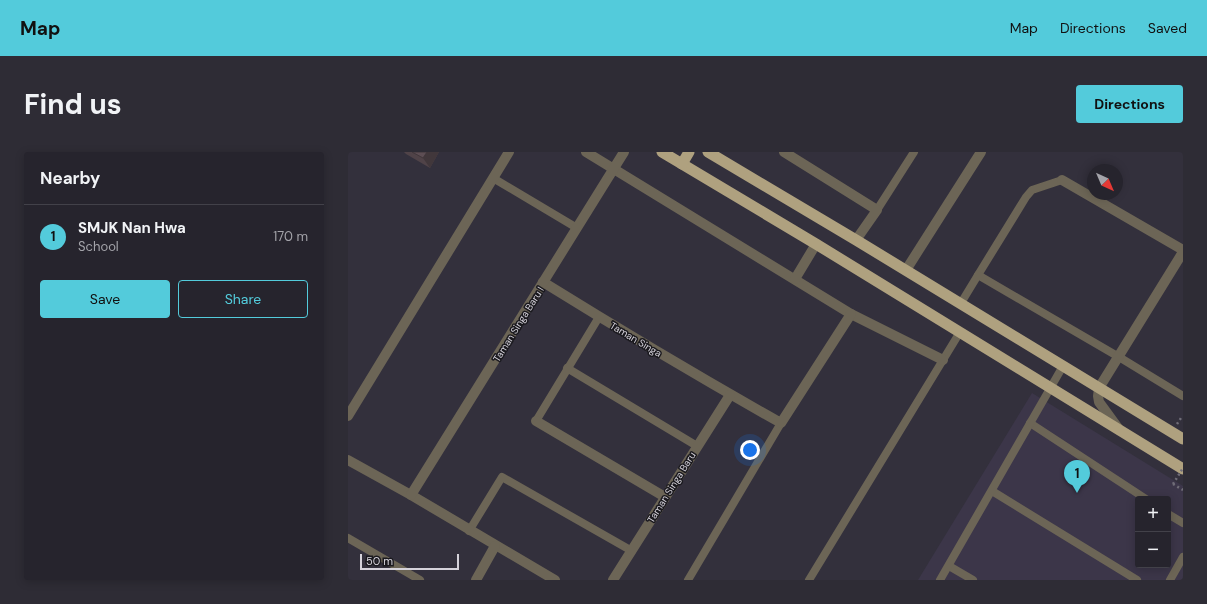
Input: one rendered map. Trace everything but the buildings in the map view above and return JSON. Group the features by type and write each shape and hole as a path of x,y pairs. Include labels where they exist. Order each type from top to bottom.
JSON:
{"highway":[{"path":"662,152 816,244 1049,388 1183,468"},
{"path":"682,164 689,152"},
{"path":"708,152 961,303 1183,439"}],"street":[{"path":"348,416 509,152"},
{"path":"586,152 851,314 943,360"},
{"name":"Taman Singa Baru I","path":"411,495 624,152"},
{"path":"784,152 877,210 856,240"},
{"path":"906,270 981,152"},
{"path":"1062,180 1183,251 1099,388 1099,402 1119,430"},
{"path":"794,279 816,244"},
{"name":"Taman Singa","path":"543,282 730,395 781,423"},
{"path":"781,423 851,314"},
{"name":"Taman Singa Baru","path":"613,580 730,395"},
{"path":"536,421 665,497"},
{"path":"349,463 411,495 469,531 552,579"},
{"path":"476,580 495,546"}],"lane":[{"path":"877,210 914,152"},
{"path":"493,178 577,228"},
{"path":"961,303 1026,197 1032,190 1062,180"},
{"path":"978,275 1183,396"},
{"path":"536,421 599,317"},
{"path":"809,580 960,332"},
{"path":"940,580 1063,366"},
{"path":"568,368 697,446"},
{"path":"688,580 781,423"},
{"path":"1030,423 1141,496"},
{"path":"469,531 502,477 632,551"},
{"path":"992,491 1137,580"},
{"path":"1171,516 1183,523"},
{"path":"348,538 420,580"},
{"path":"1170,580 1183,557"},
{"path":"948,566 973,580"}],"path":[{"path":"1183,468 1173,484 1183,490"}],"shaded area":[{"path":"1032,393 1183,486 1183,580 918,580"}],"place":[{"name":"SMJK Nan Hwa","path":"1077,493"}]}
